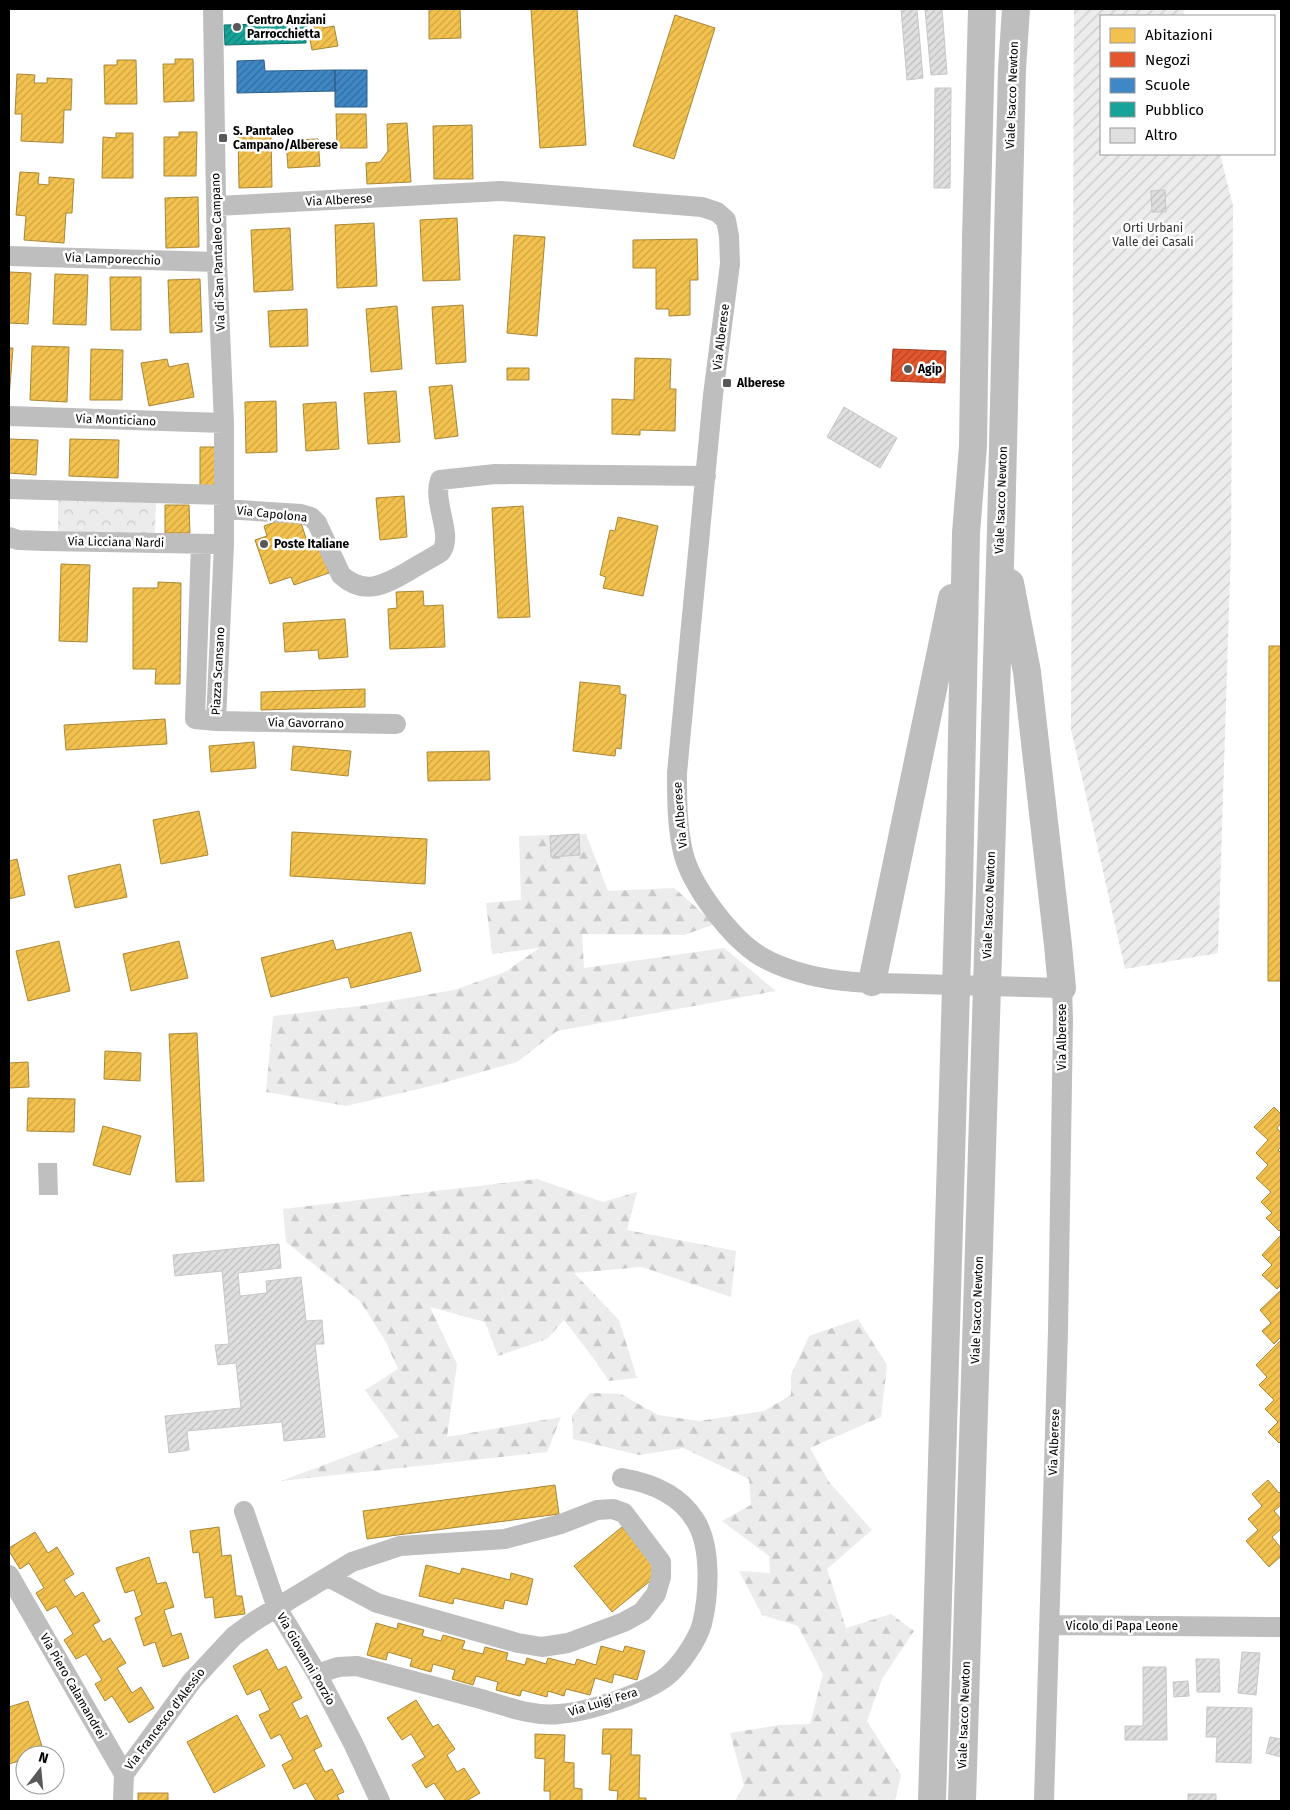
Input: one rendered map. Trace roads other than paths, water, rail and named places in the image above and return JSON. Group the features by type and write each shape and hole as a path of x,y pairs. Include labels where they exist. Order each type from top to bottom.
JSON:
{"highway":[{"path":"932,1801 959,887 966,533 973,446 982,9"},
{"name":"Viale Isacco Newton","path":"962,1801 1012,69 1016,9"},
{"path":"1000,530 1026,672 1062,988"},
{"path":"872,982 966,533"}],"street":[{"name":"Via di San Pantaleo Campano","path":"213,9 217,262 224,424 224,544"},
{"name":"Via Alberese","path":"216,206 501,191 702,207 717,212 728,225 730,264 713,395 677,773 678,817 683,852 690,871 711,906 734,935 746,947 786,968 811,976 841,981 1062,988 1058,1331 1049,1625"},
{"name":"Via Lamporecchio","path":"9,256 217,262"},
{"name":"Via Monticiano","path":"9,416 224,424"},
{"name":"Via Capolona","path":"224,502 311,517 317,523 342,575 348,582 371,587 383,585 441,552 444,548 446,540 437,490 440,480 495,474 706,476"},
{"path":"9,489 224,502"},
{"name":"Via Licciana Nardi","path":"9,537 18,540 45,541 224,544"},
{"name":"Piazza Scansano","path":"201,544 195,719 216,721 224,544"},
{"name":"Via Gavorrano","path":"216,721 396,724"},
{"name":"Via Luigi Fera","path":"317,1674 338,1667 357,1666 518,1710 549,1715 585,1709 616,1700 646,1689 666,1677 690,1648 702,1625 706,1596 707,1566 704,1544 696,1520 672,1496 660,1488 642,1481 622,1478"},
{"name":"Via Francesco d'Alessio","path":"124,1774 192,1681 234,1636 253,1622 352,1562 400,1546 505,1539 561,1524 597,1510 614,1509 624,1513 661,1562 661,1577 656,1594 642,1612 624,1622 568,1644 542,1647 518,1643 377,1603 328,1577"},
{"name":"Via Giovanni Porzio","path":"244,1512 277,1608 317,1674 353,1743 380,1801"},
{"name":"Via Piero Calamandrei","path":"9,1575 124,1774"},
{"name":"Vicolo di Papa Leone","path":"1044,1801 1049,1625 1281,1627"},
{"path":"123,1801 124,1774"}],"place":[{"name":"Centro Anziani Parrocchietta","path":"237,27"},
{"name":"S. Pantaleo Campano/Alberese","path":"223,138"},
{"name":"Agip","path":"908,369"},
{"name":"Alberese","path":"727,383"},
{"name":"Poste Italiane","path":"264,544"}],"park label":[{"name":"Orti Urbani Valle dei Casali","path":"1153,235"}]}
